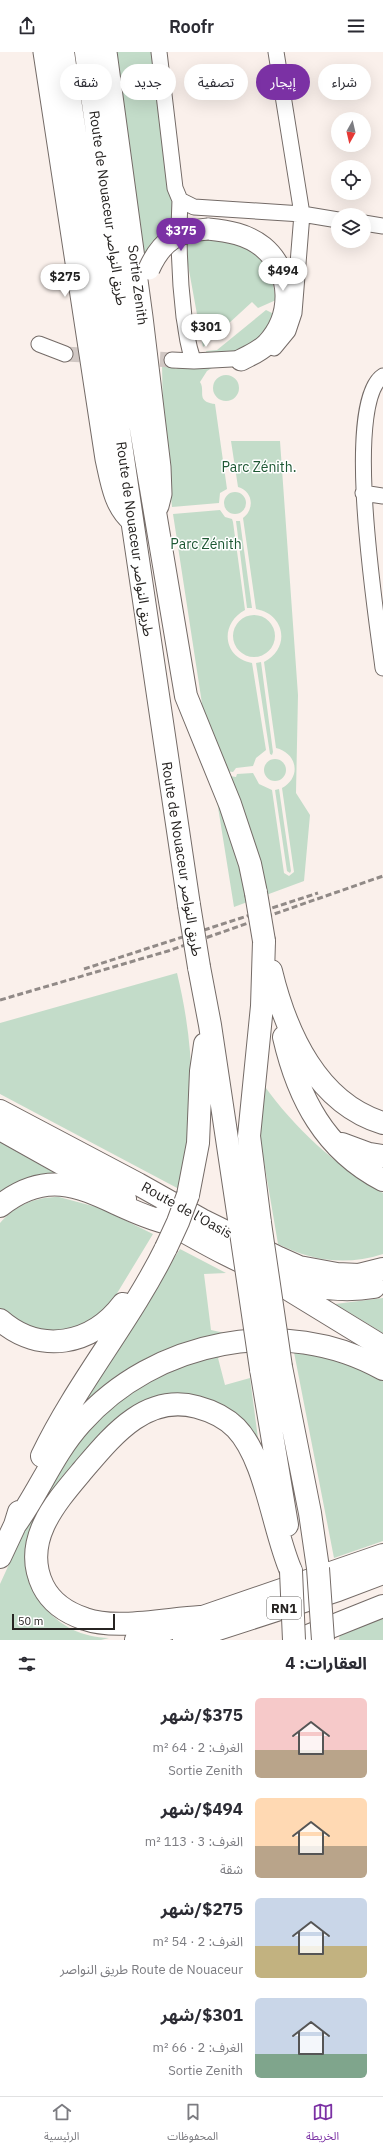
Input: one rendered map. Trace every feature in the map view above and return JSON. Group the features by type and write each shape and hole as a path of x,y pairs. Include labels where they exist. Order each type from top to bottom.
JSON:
{"main road":[{"path":"44,52 106,459 113,491 123,512 132,521"},
{"name":"Route de Nouaceur طريق النواصر","path":"63,52 115,334 155,518 186,696 236,819 250,864 264,941"},
{"name":"Route de Nouaceur طريق النواصر","path":"86,52 115,334 132,521 199,967 250,1225"},
{"name":"Sortie Zenith","path":"106,52 142,317 160,466 162,494 155,518"},
{"path":"148,375 152,354 146,290 149,269 159,251 173,238 182,233 208,229 238,234 263,247 278,266 285,285 287,299 285,313 274,335 256,353 241,360"},
{"path":"264,941 278,1001 285,1043 298,1086 311,1112 328,1136 356,1163 383,1180"},
{"path":"264,941 262,1006 249,1122 251,1164 250,1225 271,1368 291,1571 294,1640"},
{"path":"278,1001 295,1042 319,1079 335,1095 353,1108 383,1123"},
{"path":"0,1556 15,1525 28,1486 61,1419 93,1367 138,1300 155,1270 178,1222 188,1195 198,1143 201,1070 210,1025"},
{"name":"Route de l'Oasis","path":"0,1111 138,1184 202,1220 299,1267 337,1274 359,1274 383,1269"},
{"name":"Route de l'Oasis","path":"0,1129 250,1266 322,1288 359,1290 383,1285"},
{"path":"328,1136 355,1149 383,1156"},
{"path":"0,1206 15,1196 34,1188 62,1185 76,1187 102,1195 140,1215 168,1222"},
{"path":"250,1266 383,1347"},
{"path":"0,1320 18,1333 39,1340 60,1341 81,1337 109,1321 137,1286 155,1270"},
{"path":"15,1525 28,1506 58,1453 82,1422 105,1400 126,1384 160,1364 178,1356 217,1345 257,1340 277,1340 338,1350 383,1369"},
{"path":"271,1368 310,1513 318,1568 323,1640"},
{"path":"200,1617 120,1624 86,1620 65,1610 51,1598 37,1570 37,1541 44,1523 55,1504 113,1435 144,1412 176,1404 192,1406 218,1415 236,1428 246,1440 260,1472 277,1534 291,1571"},
{"path":"136,1640 383,1555"},
{"name":"RN1","path":"184,1640 383,1574"},
{"name":"RN1","path":"298,1640 383,1606"}],"street":[{"path":"159,52 175,188 180,200 178,239 179,276 188,346 194,362"},
{"path":"172,360 194,362 253,358 270,351 283,340 292,322 296,302 302,214 276,52"},
{"path":"180,200 194,207 302,214 331,219"},
{"path":"371,224 383,226"},
{"path":"39,344 65,354"},
{"path":"383,376 375,383 370,394 365,442 363,493 368,552 383,668"},
{"path":"363,493 383,496"}],"green space":[{"path":"113,52 154,52 156,64 120,64 120,100"},
{"path":"120,100 160,100 173,202 169,233 143,257"},
{"path":"199,238 219,239 251,248 270,269 276,300 258,308 252,302 203,347 184,243"},
{"path":"266,310 274,314 262,335 255,342 240,350 208,358 206,351 217,350"},
{"name":"Parc Zénith","path":"162,362 176,369 182,366 215,366 207,371 200,382 202,385 202,395 205,401 215,404 227,489 220,493 219,503 172,507 163,422"},
{"path":"226,375 236,378 239,388 236,398 226,401 216,398 213,388 216,378"},
{"name":"Parc Zénith.","path":"231,441 280,441 298,695 296,793 310,815 304,881 234,907 213,776 217,774 236,777 237,774 253,773 259,784 272,790 284,873 289,876 294,872 282,788 292,778 294,766 289,755 276,748 264,662 273,656 278,649 281,640 281,632 273,617 266,612 256,609 243,518 249,510 251,501 247,492 238,487"},
{"name":"Parc Zénith","path":"235,492 243,495 246,503 243,511 235,514 227,511 224,503 227,495"},
{"name":"Parc Zénith","path":"220,510 225,517 232,519 233,522 245,610 231,623 228,632 228,640 230,648 235,655 242,660 252,663 266,750 256,758 253,766 236,768 233,772 212,769 173,514"},
{"name":"Parc Zénith","path":"236,521 240,521 252,608 247,608"},
{"path":"250,615 258,615 269,621 275,632 275,640 269,651 258,657 250,657 239,651 233,640 233,632 239,621"},
{"path":"261,662 273,752 272,755 270,754 256,663"},
{"path":"275,759 283,762 286,770 283,778 275,781 267,778 264,770 267,762"},
{"path":"279,789 291,871 290,873 287,871 275,790"},
{"path":"177,973 188,1033 191,1073 191,1114 188,1141 179,1189 0,1094 0,1023"},
{"path":"263,1084 289,1116 317,1145 348,1170 383,1193 383,1254 356,1260 329,1260 316,1258 278,1244 261,1144 260,1129"},
{"path":"0,1142 65,1179 0,1198"},
{"path":"50,1197 59,1197 100,1208 153,1234 116,1295 99,1315 76,1329 47,1333 7,1317 0,1309 0,1223 13,1211 26,1203"},
{"path":"180,1249 226,1273 204,1274 211,1330 234,1335 64,1428"},
{"path":"383,1298 383,1333 335,1304"},
{"path":"238,1347 218,1358 225,1385 250,1378 259,1446 180,1395 50,1501 43,1605 64,1625 72,1629 90,1636 109,1638 101,1640 0,1640 0,1584 44,1488 74,1440 147,1378"},
{"path":"293,1347 313,1351 383,1378 383,1541 334,1558"},
{"path":"383,1615 383,1640 339,1640 340,1634"}],"tunnel":[{"path":"65,354 99,356"},
{"path":"137,358 172,360"}],"railway":[{"path":"0,1000 168,951 383,876"},
{"path":"84,969 318,893"}]}
